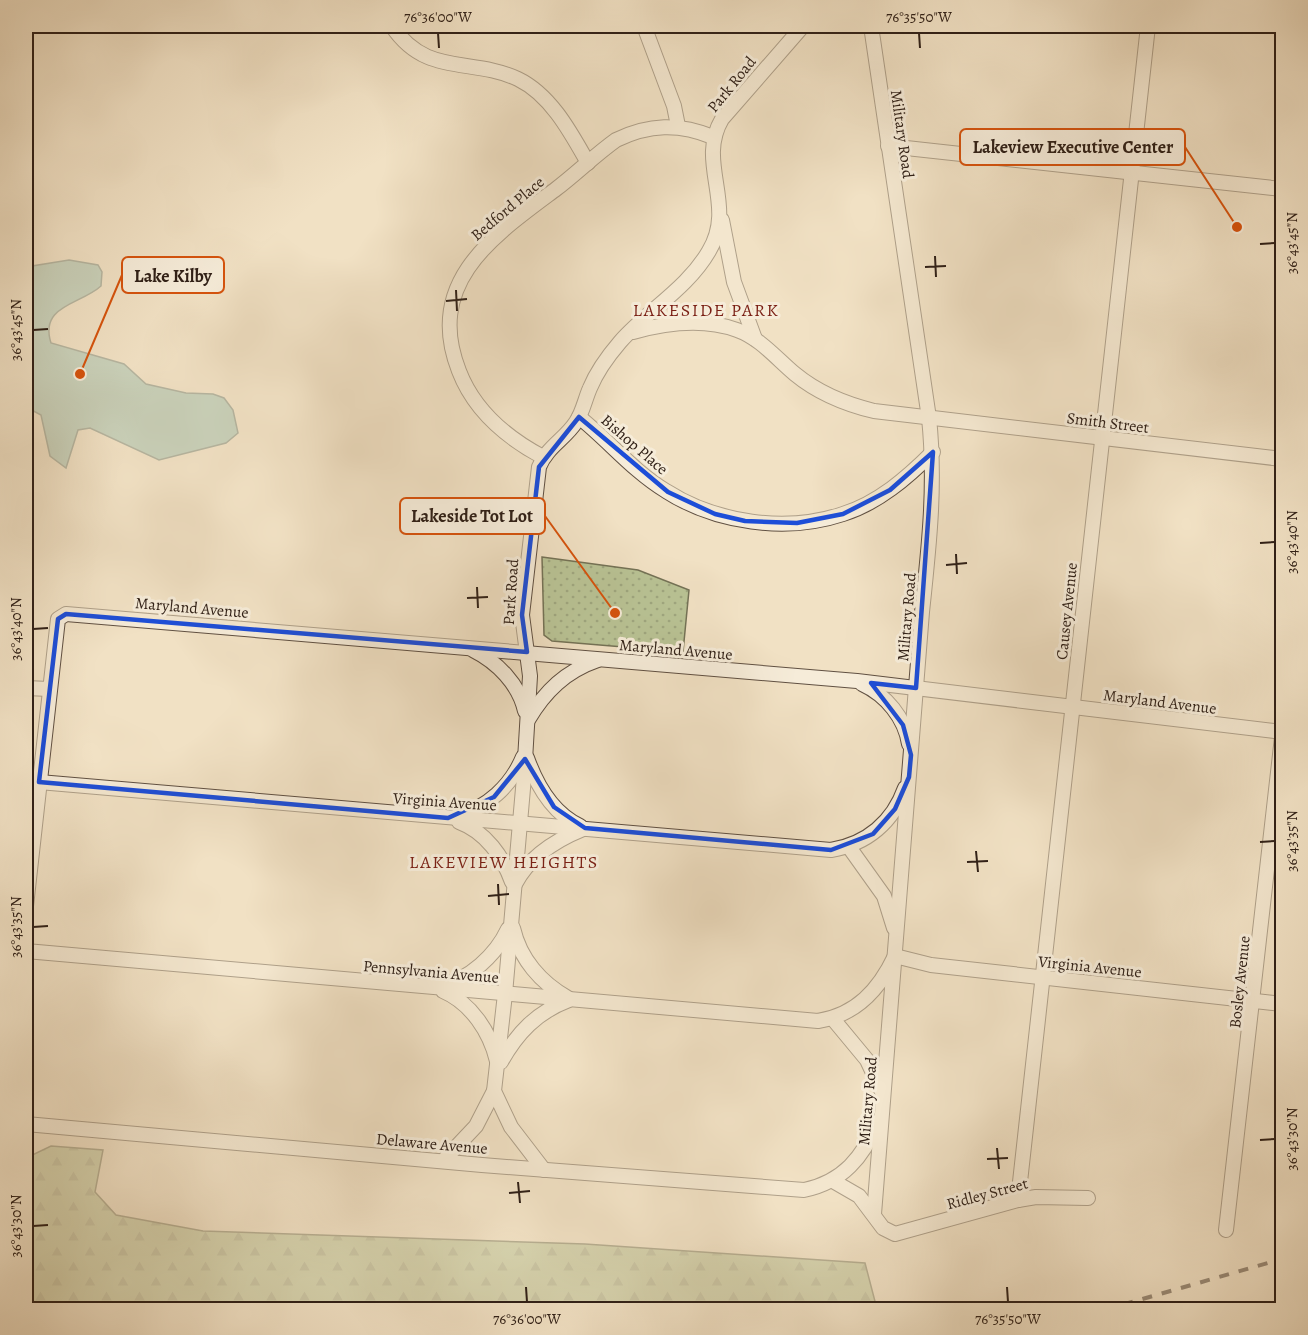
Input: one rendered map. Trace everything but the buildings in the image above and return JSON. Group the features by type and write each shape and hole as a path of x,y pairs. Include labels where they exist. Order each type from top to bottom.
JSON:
{"street":[{"path":"392,26 399,37 425,57 440,63 503,74 528,85 556,113 588,163"},
{"path":"644,26 674,106 678,126"},
{"name":"Park Road","path":"443,1161 476,1126 494,1091 498,1067 530,676 522,615 539,467 543,457 579,417 601,366 628,334 691,275 709,252 716,237 721,213 711,156 713,137 722,119 803,26"},
{"name":"Military Road","path":"871,26 933,452 931,529 874,1214"},
{"name":"Causey Avenue","path":"1018,1200 1148,26"},
{"name":"Bedford Place","path":"543,457 494,423 476,402 463,380 450,339 451,301 459,282 477,255 616,140 633,131 651,127 678,126 713,137"},
{"path":"888,146 1282,189"},
{"path":"721,213 735,282 755,339"},
{"path":"628,334 674,324 698,323 738,330 755,339"},
{"name":"Smith Street","path":"755,339 796,375 836,400 874,411 1282,459"},
{"name":"Bishop Place","path":"579,417 602,435 630,464 668,492 715,514 746,521 797,523 843,514 890,490 933,452"},
{"name":"Maryland Avenue","path":"50,689 58,619 66,614 857,681 1282,732"},
{"path":"466,647 485,656 508,677 517,691 527,722"},
{"path":"527,722 543,698 563,678 602,659"},
{"path":"857,681 874,690 895,711 903,724 911,755"},
{"path":"26,688 50,689 26,906"},
{"name":"Bosley Avenue","path":"1226,1230 1282,737"},
{"path":"448,818 465,814 494,797 515,772 525,752"},
{"path":"525,752 543,793 554,807 585,828"},
{"path":"896,938 884,896 849,847 873,834 886,821 904,792 909,777"},
{"name":"Virginia Avenue","path":"39,782 831,850 849,847"},
{"path":"448,818 474,829 486,839 507,870 514,887 540,854 566,836 585,828"},
{"path":"429,987 447,984 469,974 498,947 511,920"},
{"path":"498,1067 509,1048 537,1016 571,999 542,979 530,965 518,944 511,920"},
{"name":"Pennsylvania Avenue","path":"26,951 818,1021 833,1019"},
{"path":"884,1096 867,1060 833,1019 854,1008 871,994 895,956"},
{"name":"Virginia Avenue","path":"895,956 931,965 1282,1004"},
{"path":"429,987 455,998 473,1013 488,1035 498,1067"},
{"path":"494,1091 511,1127 544,1170"},
{"path":"874,1214 859,1196 833,1181 864,1151 883,1111"},
{"name":"Delaware Avenue","path":"26,1124 789,1190 804,1190 833,1181"},
{"name":"Ridley Street","path":"874,1214 883,1228 896,1234 1018,1200 1036,1197 1088,1198"}],"highlighted area":[{"path":"579,417 668,492 715,514 745,521 797,523 843,514 890,490 933,452 916,688 871,683 903,725 911,755 909,777 895,809 873,834 831,850 585,828 554,807 525,759 494,797 448,818 39,782 58,619 66,614 527,652 522,615 539,467"}],"green space":[{"path":"542,557 638,570 689,590 683,652 552,641 544,635"},
{"path":"51,1146 103,1150 95,1192 116,1215 203,1231 585,1244 865,1263 877,1309 26,1309 26,1158"},
{"path":"1013,1303 1024,1309 938,1309"}],"shaded area":[{"path":"69,260 98,265 102,272 101,286 56,313 49,330 51,343 124,364 146,384 186,393 213,394 224,398 233,410 238,433 226,443 159,460 90,428 78,430 66,468 50,456 41,415 26,407 26,267"}],"railway":[{"path":"1104,1310 1282,1259"}],"place":[{"name":"Lakeview Executive Center","path":"1237,227"},
{"name":"Lake Kilby","path":"80,374"},
{"name":"Lakeside Tot Lot","path":"615,613"}],"district":[{"name":"LAKESIDE PARK","path":"706,310"},
{"name":"LAKEVIEW HEIGHTS","path":"504,862"}]}
